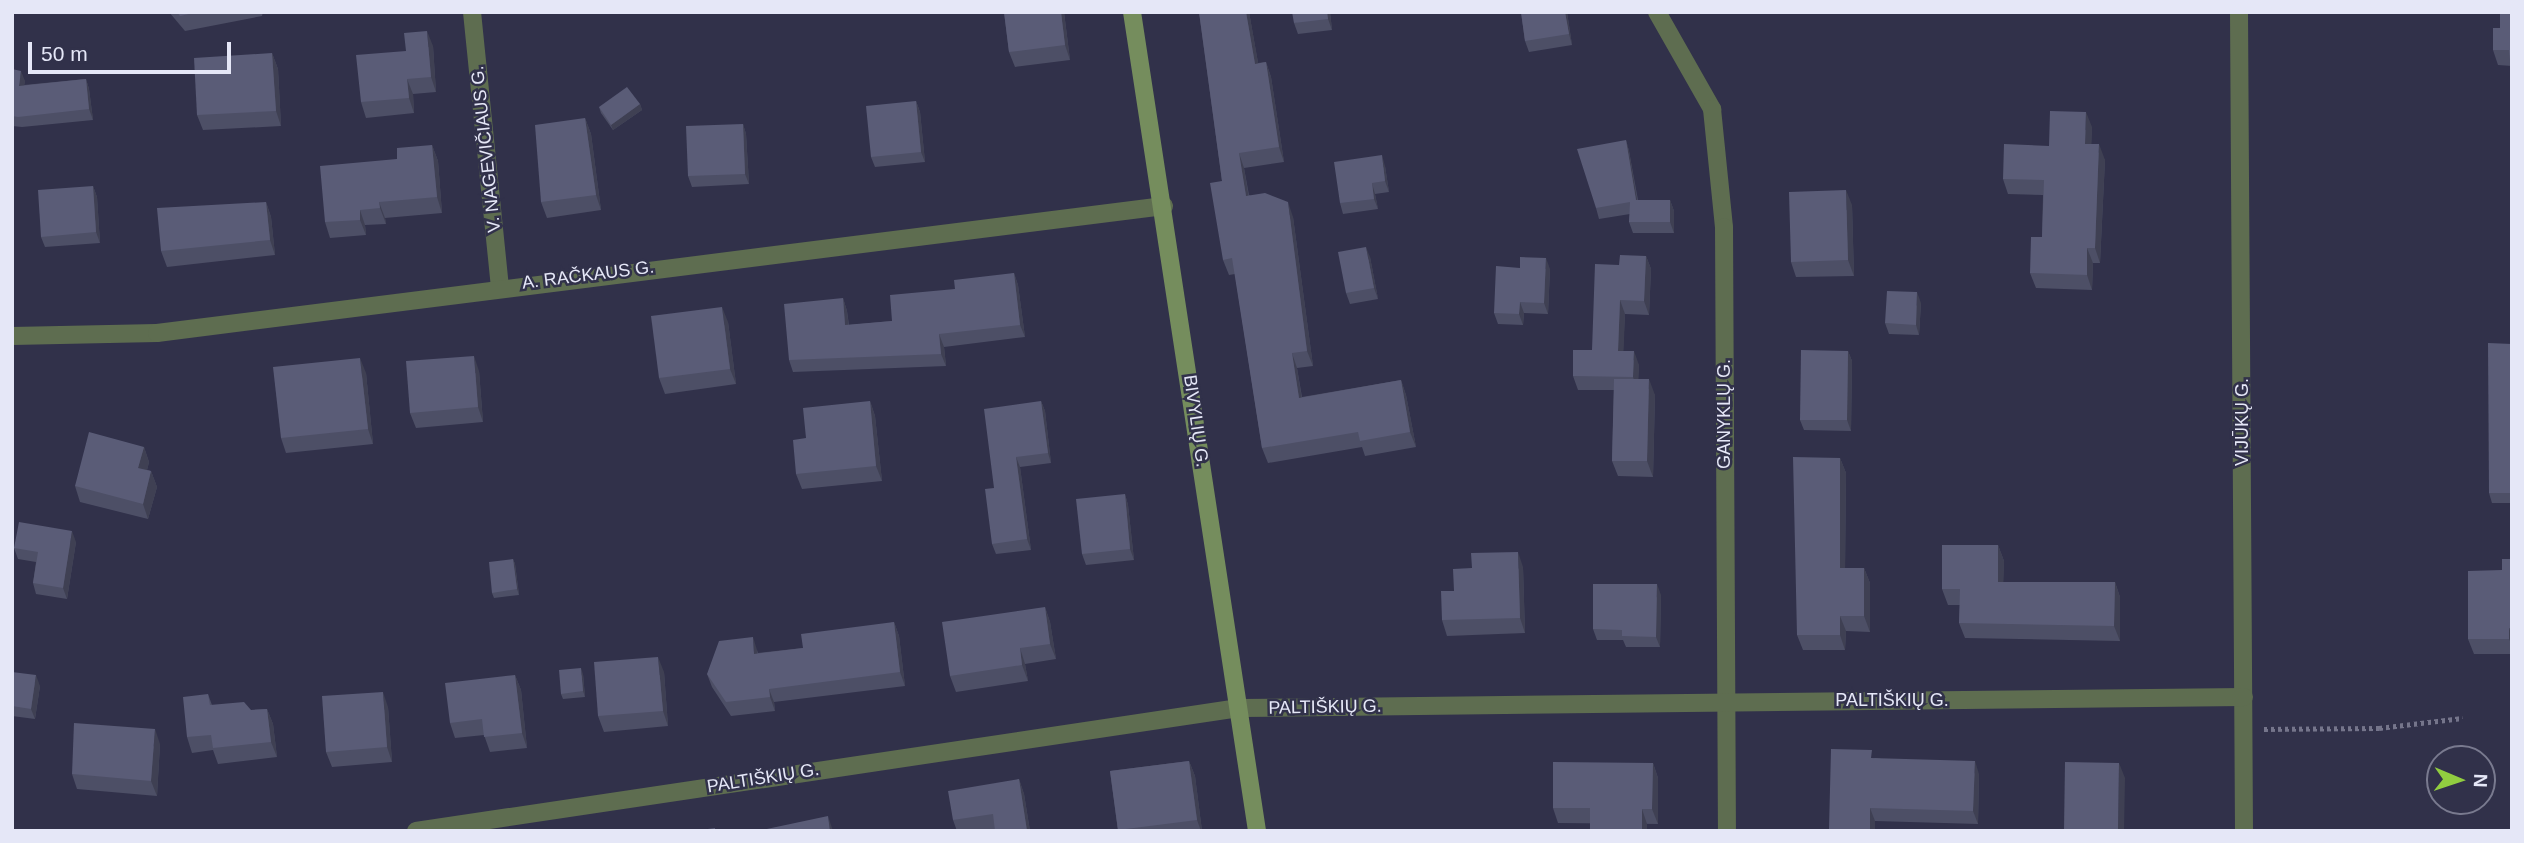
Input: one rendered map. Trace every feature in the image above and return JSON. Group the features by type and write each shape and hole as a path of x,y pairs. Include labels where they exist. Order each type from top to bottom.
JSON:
{"street":[{"name":"V. NAGEVIČIAUS G.","path":"472,12 499,286"},
{"name":"BIVYLIŲ G.","path":"1132,12 1164,206 1258,831"},
{"name":"GANYKLŲ G.","path":"1657,12 1712,109 1723,214 1724,702 1727,831"},
{"name":"VIJŪKŲ G.","path":"2239,12 2244,831"},
{"name":"A. RAČKAUS G.","path":"12,336 157,333 499,286 1164,206"},
{"name":"PALTIŠKIŲ G.","path":"416,831 1239,708 2244,697"}],"path":[{"path":"2245,729 2379,728 2462,718"}],"building":[{"path":"177,12 198,12 180,16"},
{"path":"1004,12 1061,12 1065,45 1009,52"},
{"path":"1199,12 1246,12 1255,64 1266,62 1279,147 1239,153 1246,196 1265,193 1288,202 1307,351 1292,353 1299,398 1401,380 1410,432 1360,441 1358,432 1262,448 1232,258 1223,260 1210,183 1222,181"},
{"path":"1292,12 1327,12 1328,19 1294,23"},
{"path":"1521,12 1565,12 1569,34 1525,41"},
{"path":"2500,12 2512,12 2512,60 2509,50 2493,50 2493,28 2500,28"},
{"path":"427,31 431,77 407,79 409,98 361,102 356,55 406,51 404,33"},
{"path":"272,53 276,111 197,115 194,58"},
{"path":"12,69 21,71 19,86 86,79 89,109 12,116"},
{"path":"627,87 640,104 611,125 599,107"},
{"path":"916,101 921,152 871,157 866,106"},
{"path":"2050,111 2086,112 2085,144 2099,144 2095,248 2087,248 2087,275 2030,273 2031,237 2042,237 2044,180 2003,179 2004,144 2049,146"},
{"path":"585,118 596,195 541,202 535,125"},
{"path":"743,124 745,174 688,176 686,126"},
{"path":"1626,140 1636,200 1670,200 1670,222 1629,222 1630,202 1596,208 1577,149"},
{"path":"432,145 437,197 379,202 380,208 360,210 360,220 325,222 320,166 397,159 397,148"},
{"path":"1382,155 1385,181 1372,183 1374,199 1340,203 1334,162"},
{"path":"93,186 96,232 41,237 38,190"},
{"path":"1846,190 1848,260 1791,262 1789,192"},
{"path":"266,202 270,240 161,251 157,208"},
{"path":"1366,247 1374,288 1346,293 1338,252"},
{"path":"1620,255 1646,256 1644,301 1620,300 1618,351 1634,351 1633,377 1573,376 1573,350 1592,350 1595,264 1619,265"},
{"path":"1520,257 1546,258 1544,303 1520,302 1519,314 1494,313 1496,266 1520,268"},
{"path":"1014,273 1020,325 939,334 941,354 789,360 784,304 843,298 845,325 892,321 890,295 955,289 954,280"},
{"path":"1887,291 1917,292 1916,325 1885,323"},
{"path":"722,307 730,369 659,378 651,316"},
{"path":"2488,343 2512,344 2512,493 2489,493"},
{"path":"1801,350 1848,351 1847,420 1800,420"},
{"path":"474,356 478,407 410,413 406,361"},
{"path":"360,358 368,429 281,438 273,367"},
{"path":"1614,379 1649,379 1647,461 1612,461"},
{"path":"870,401 876,466 796,474 793,440 806,438 803,408"},
{"path":"1041,401 1048,453 1016,457 1027,539 992,544 985,489 994,488 984,409"},
{"path":"89,432 144,447 138,468 151,471 143,504 75,486"},
{"path":"1793,457 1840,458 1840,568 1864,568 1864,616 1840,616 1840,635 1797,635"},
{"path":"1125,494 1130,549 1082,554 1076,499"},
{"path":"19,522 72,531 63,588 33,583 38,552 14,548"},
{"path":"1942,545 1998,545 1998,582 2115,582 2114,626 1959,623 1960,589 1942,589"},
{"path":"1518,552 1520,618 1442,620 1441,591 1454,591 1453,569 1472,568 1471,553"},
{"path":"513,559 517,589 492,593 489,562"},
{"path":"2502,559 2512,559 2512,628 2509,628 2509,639 2468,639 2468,571 2502,570"},
{"path":"1593,584 1657,584 1656,637 1622,636 1622,630 1593,629"},
{"path":"1045,607 1050,644 1020,648 1022,665 950,676 942,622"},
{"path":"894,622 900,672 769,689 770,697 726,702 707,674 719,641 753,637 754,654 803,648 801,634"},
{"path":"658,657 663,711 598,716 594,662"},
{"path":"581,668 583,691 561,694 559,670"},
{"path":"12,672 36,675 31,709 12,706"},
{"path":"515,675 522,733 484,737 482,719 450,723 445,683"},
{"path":"383,692 387,747 326,752 322,696"},
{"path":"208,694 210,705 244,702 251,710 267,709 271,742 213,748 211,735 187,737 183,697"},
{"path":"74,723 155,729 151,781 72,774"},
{"path":"1831,749 1872,750 1871,758 1975,761 1973,811 1870,808 1870,830 1829,829"},
{"path":"1189,761 1197,820 1118,830 1110,771"},
{"path":"1553,762 1653,763 1652,809 1642,809 1642,831 1590,831 1590,808 1553,808"},
{"path":"2065,762 2119,763 2118,831 2064,831"},
{"path":"1019,779 1027,831 995,831 993,814 953,820 948,791"},
{"path":"828,816 830,831 757,831"},
{"path":"715,828 715,831 693,831"}]}
